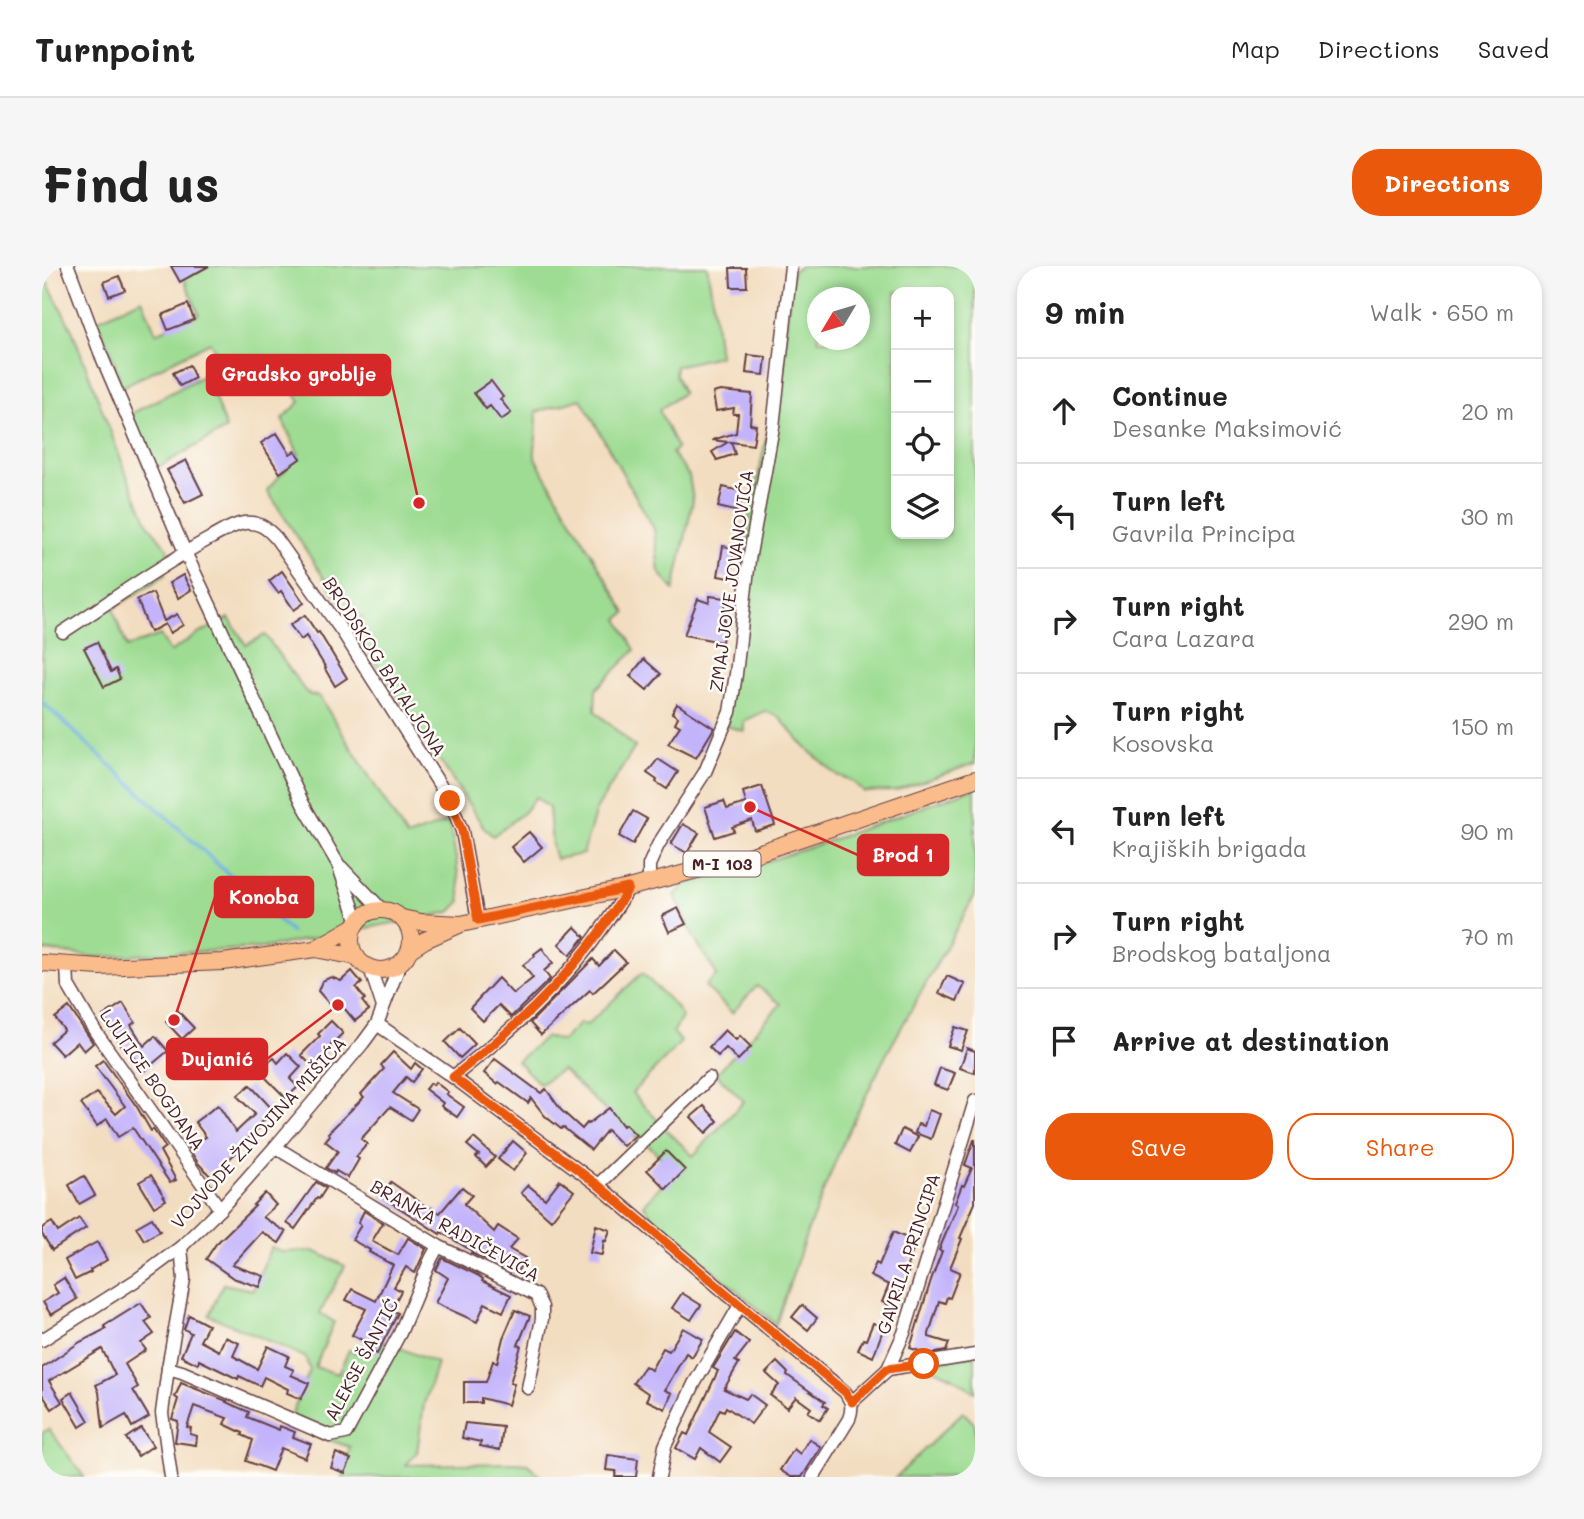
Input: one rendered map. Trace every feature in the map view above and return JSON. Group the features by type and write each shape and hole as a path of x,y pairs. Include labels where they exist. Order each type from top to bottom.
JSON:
{"main road":[{"name":"M-I 103","path":"398,965 411,949 461,924 628,888 743,858 975,779"},
{"name":"M-I 103","path":"382,910 421,922 461,924"},
{"path":"315,949 356,924 364,915 382,910"},
{"path":"402,918 409,927 411,949"},
{"path":"356,924 351,942 356,957"},
{"path":"42,963 100,967 223,962 315,949 356,957 370,968 386,970 398,965"}],"street":[{"path":"68,266 101,355 185,552 297,792 338,864 356,924"},
{"name":"ZMAJ JOVE JOVANOVIĆA","path":"649,882 649,865 658,845 705,772 730,712 749,559 773,428 791,266"},
{"name":"BRODSKOG BATALJONA","path":"63,632 185,552 242,523 257,523 268,529 344,634 450,801 462,831 478,920"},
{"path":"338,864 382,910"},
{"path":"453,1077 520,1022 557,985 585,953 628,888"},
{"name":"VOJVODE ŽIVOJINA MIŠIĆA","path":"42,1340 138,1279 181,1247 220,1209 377,1024 398,965"},
{"name":"LJUTICE BOGDANA","path":"66,966 68,985 95,1031 220,1209"},
{"path":"370,968 383,1007"},
{"path":"377,1024 598,1185 845,1392 852,1402 849,1419 813,1477"},
{"path":"598,1185 709,1077"},
{"name":"GAVRILA PRINCIPA","path":"852,1402 887,1369 904,1333 975,1101"},
{"name":"BRANKA RADIČEVIĆA","path":"275,1147 438,1246 536,1295 542,1307 542,1319 528,1388"},
{"name":"ALEKSE ŠANTIĆ","path":"168,1368 330,1436 346,1433 400,1332 438,1246"},
{"path":"171,1477 162,1413 184,1279 181,1247"},
{"path":"659,1477 670,1434 694,1384 740,1305"},
{"path":"887,1369 975,1355"}],"green space":[{"path":"199,266 707,266 719,356 676,366 675,374 683,393 659,410 677,448 672,453 689,476 693,500 674,590 659,572 654,529 581,399 536,412 535,458 626,613 618,619 635,650 596,689 595,711 635,747 596,810 583,854 556,859 552,846 549,808 536,797 523,813 493,836 485,829 354,630 363,618 342,606 267,490 299,455 282,419 300,402 272,358 259,360 244,368 217,391 214,396 226,429 146,474 131,414 223,365 210,342 122,387 97,320 142,299 156,333 199,314 183,276"},
{"path":"801,266 975,266 975,763 895,791 864,792 851,780 837,775 806,748 779,717 765,711 744,721 744,731 726,726 749,517 779,381 793,270"},
{"path":"42,272 72,330 128,478 150,527 168,549 165,575 113,609 127,647 160,635 170,652 229,618 246,645 265,635 305,691 319,696 407,837 449,821 461,901 450,912 263,948 96,957 42,950"},
{"path":"975,788 975,895 885,1057 844,1140 806,1235 776,1324 652,1217 644,1205 674,1170 645,1142 633,1137 562,1069 540,1084 517,1061 546,1037 562,1041 580,1023 587,1025 642,973 675,1006 682,1017 673,1033 681,1042 632,1093 693,1156 744,1101 716,1074 781,1004 757,986 732,1013 705,986 717,975 694,938 675,895 686,884 725,875 826,842"},
{"path":"271,1247 281,1252 314,1251 345,1266 320,1313 334,1322 315,1367 338,1374 349,1350 368,1357 376,1341 437,1363 424,1404 417,1452 406,1465 528,1464 541,1477 342,1477 350,1447 287,1426 310,1370 305,1357 209,1315 223,1284 253,1290"},
{"path":"975,1355 975,1392 924,1364"},
{"path":"963,1412 975,1424 975,1477 896,1477"},
{"path":"49,1429 84,1477 42,1477 42,1433"}],"building":[{"path":"171,266 209,266 180,282"},
{"path":"730,268 746,268 747,287 731,287"},
{"path":"119,276 125,290 109,296 104,282"},
{"path":"188,304 194,320 168,330 162,315"},
{"path":"748,355 766,357 764,375 746,373"},
{"path":"189,365 195,378 180,386 173,373"},
{"path":"491,381 511,413 501,420 490,406 486,409 474,393"},
{"path":"720,391 752,394 750,424 756,425 753,445 731,442 735,454 717,460 712,452 728,442 712,440 736,433 738,414 733,414 734,408 716,411 713,393"},
{"path":"277,433 290,454 295,451 301,458 280,473 261,443"},
{"path":"186,460 203,494 185,503 167,470"},
{"path":"723,487 744,492 739,512 718,507"},
{"path":"723,546 735,548 730,578 718,576"},
{"path":"282,571 304,603 294,610 281,591 278,593 269,581"},
{"path":"183,575 191,590 178,598 169,583"},
{"path":"153,593 164,621 177,614 183,625 170,633 165,624 150,632 137,599"},
{"path":"710,596 726,598 722,642 684,635 698,599 709,603"},
{"path":"305,615 317,633 319,632 347,678 335,686 306,636 301,640 290,625"},
{"path":"97,642 111,672 116,669 120,679 104,687 84,648"},
{"path":"644,659 661,674 647,690 630,676"},
{"path":"677,704 714,728 696,758 668,744 680,726 675,723 678,717 672,713"},
{"path":"658,759 678,772 667,789 647,773"},
{"path":"762,786 775,825 755,831 752,820 732,827 734,831 715,837 705,807 724,801 727,809 746,803 743,792"},
{"path":"633,811 647,819 633,844 619,836"},
{"path":"683,824 699,833 687,853 671,844"},
{"path":"529,832 542,847 524,862 511,847"},
{"path":"678,908 686,924 669,932 662,916"},
{"path":"575,927 585,937 570,955 559,944"},
{"path":"542,948 553,963 544,971 550,979 511,1017 499,1005 483,1021 470,1008 498,978 513,994 533,978 523,965"},
{"path":"614,950 626,962 593,993 590,990 541,1035 530,1023 593,959 599,966"},
{"path":"352,971 362,983 356,988 365,999 362,1001 369,1010 355,1021 339,1002 332,1007 318,991 322,981 331,977 341,981"},
{"path":"947,976 965,984 957,1001 939,993"},
{"path":"123,1003 135,1022 131,1025 144,1046 155,1036 168,1051 144,1071 126,1048 124,1049 103,1016"},
{"path":"69,1007 93,1043 84,1051 77,1042 62,1055 50,1042 64,1030 55,1018"},
{"path":"178,1011 194,1028 182,1039 166,1022"},
{"path":"331,1021 343,1033 313,1067 301,1055"},
{"path":"955,1027 968,1031 961,1050 948,1046"},
{"path":"460,1028 475,1044 460,1058 445,1042"},
{"path":"725,1030 736,1040 740,1036 751,1047 738,1060 726,1048 718,1056 709,1047"},
{"path":"967,1048 975,1051 975,1073 960,1068"},
{"path":"393,1052 411,1069 415,1063 422,1069 412,1082 406,1077 393,1093 418,1109 411,1120 390,1107 361,1139 367,1144 356,1157 359,1159 348,1178 336,1171 335,1173 326,1168 338,1151 325,1141 330,1135 328,1133 364,1097 361,1094 384,1069 381,1065"},
{"path":"287,1053 301,1067 290,1079 298,1087 286,1098 263,1075 265,1073 261,1068 274,1058 278,1063"},
{"path":"495,1059 541,1093 546,1089 561,1110 582,1129 609,1108 623,1126 625,1124 636,1135 623,1146 607,1130 591,1150 545,1116 531,1098 528,1103 484,1073"},
{"path":"103,1060 151,1131 153,1129 165,1147 160,1151 176,1180 170,1183 133,1128 118,1137 107,1119 97,1126 81,1104 97,1093 116,1114 125,1106 95,1066"},
{"path":"940,1068 955,1073 948,1090 934,1085"},
{"path":"435,1082 464,1107 457,1117 441,1106 443,1103 425,1089"},
{"path":"250,1085 274,1111 212,1178 188,1147 206,1137 195,1122 218,1105 236,1132 255,1114 237,1096"},
{"path":"704,1106 718,1121 706,1133 691,1117"},
{"path":"929,1110 940,1114 931,1139 915,1133 918,1124 924,1126"},
{"path":"902,1129 918,1137 910,1153 895,1145"},
{"path":"474,1138 495,1157 486,1167 476,1157 479,1155 467,1145"},
{"path":"974,1140 975,1203 950,1268 960,1272 950,1298 947,1297 945,1303 939,1301 929,1334 929,1337 949,1343 946,1351 929,1354 910,1348 942,1251 939,1250 958,1205 955,1203 972,1168 965,1165"},
{"path":"513,1141 527,1153 513,1171 498,1159"},
{"path":"666,1151 685,1170 666,1189 647,1170"},
{"path":"151,1175 166,1200 154,1207 139,1182"},
{"path":"84,1176 95,1195 79,1204 69,1185"},
{"path":"560,1180 574,1191 551,1220 521,1193 528,1185 545,1199"},
{"path":"316,1182 326,1188 295,1229 287,1223"},
{"path":"391,1182 431,1210 432,1208 440,1213 462,1187 472,1195 464,1204 494,1232 498,1226 518,1239 509,1249 525,1258 516,1274 487,1258 486,1260 471,1253 472,1251 381,1196"},
{"path":"265,1193 276,1205 263,1217 286,1232 279,1243 262,1232 232,1265 264,1276 260,1287 233,1278 206,1259 216,1244"},
{"path":"364,1211 383,1223 372,1241 398,1255 408,1238 426,1249 415,1273 406,1267 394,1287 401,1291 391,1310 398,1313 377,1354 365,1348 368,1343 352,1335 366,1309 346,1300 352,1289 376,1301 393,1265 352,1240 361,1225 358,1223"},
{"path":"79,1218 86,1228 52,1250 42,1234 42,1228 52,1222 58,1232"},
{"path":"152,1218 160,1231 144,1240 136,1227"},
{"path":"596,1225 610,1230 606,1241 604,1240 602,1255 590,1253"},
{"path":"893,1232 916,1242 907,1266 910,1268 893,1307 882,1302 889,1285 870,1276 876,1263 879,1265"},
{"path":"97,1242 107,1260 75,1280 65,1260"},
{"path":"442,1258 511,1295 503,1312 485,1303 477,1322 435,1303 448,1278 436,1270"},
{"path":"64,1278 77,1299 51,1315 43,1302 58,1293 53,1285"},
{"path":"682,1293 701,1305 691,1320 672,1308"},
{"path":"141,1303 151,1318 145,1322 154,1334 141,1343 146,1350 125,1364 138,1387 133,1390 149,1417 132,1427 126,1415 103,1428 96,1385 115,1375 102,1349 49,1381 62,1402 52,1409 42,1394 42,1368 80,1342 106,1329 104,1326"},
{"path":"802,1305 817,1318 808,1330 792,1317"},
{"path":"515,1310 530,1316 518,1345 521,1346 510,1383 514,1384 508,1405 481,1398 481,1403 464,1403 464,1382 486,1382 493,1361 497,1363 503,1338"},
{"path":"189,1315 208,1325 200,1341 219,1351 225,1337 239,1343 233,1356 257,1369 268,1346 289,1356 285,1366 294,1370 291,1375 309,1383 301,1399 264,1377 260,1386 239,1376 238,1379 199,1360 198,1364 181,1356 191,1333 184,1329"},
{"path":"873,1323 884,1327 873,1357 858,1350 863,1339 866,1340"},
{"path":"683,1328 703,1339 692,1357 686,1353 665,1390 672,1393 665,1409 646,1400 649,1394 633,1383 645,1366 651,1370 663,1348 669,1351"},
{"path":"735,1332 749,1343 735,1361 739,1363 724,1389 746,1399 750,1394 765,1405 751,1424 726,1407 724,1411 720,1409 709,1432 731,1447 720,1462 701,1448 695,1459 676,1448 684,1433 688,1435 718,1371 713,1368"},
{"path":"777,1362 787,1375 825,1402 823,1405 828,1408 820,1420 808,1412 811,1408 796,1397 787,1408 770,1395 779,1385 766,1373"},
{"path":"181,1383 249,1412 247,1417 279,1430 280,1426 295,1432 293,1437 311,1444 305,1458 281,1448 272,1471 246,1461 253,1440 224,1424 227,1418 194,1406 187,1427 191,1428 190,1434 197,1436 196,1445 175,1442 178,1421 172,1419 178,1399 175,1397"},
{"path":"72,1392 89,1421 80,1427 63,1398"},
{"path":"465,1423 503,1427 500,1450 480,1446 481,1442 462,1438"},
{"path":"141,1428 153,1446 138,1456 126,1438"},
{"path":"809,1439 821,1447 802,1477 791,1477 780,1470 794,1449 800,1454"},
{"path":"336,1453 351,1459 345,1473 331,1468"},
{"path":"608,1455 638,1459 636,1477 615,1477 616,1471 606,1470"}],"waterway":[{"path":"42,702 291,932"}],"place":[{"name":"Gradsko groblje","path":"419,503"},
{"name":"Brod 1","path":"750,807"},
{"name":"Dujanić","path":"338,1005"},
{"name":"Konoba","path":"174,1020"}],"route":[{"path":"450,801 462,831 478,920 628,888 585,953 557,985 520,1022 453,1077 598,1185 845,1392 852,1402 887,1369 924,1364"}]}
